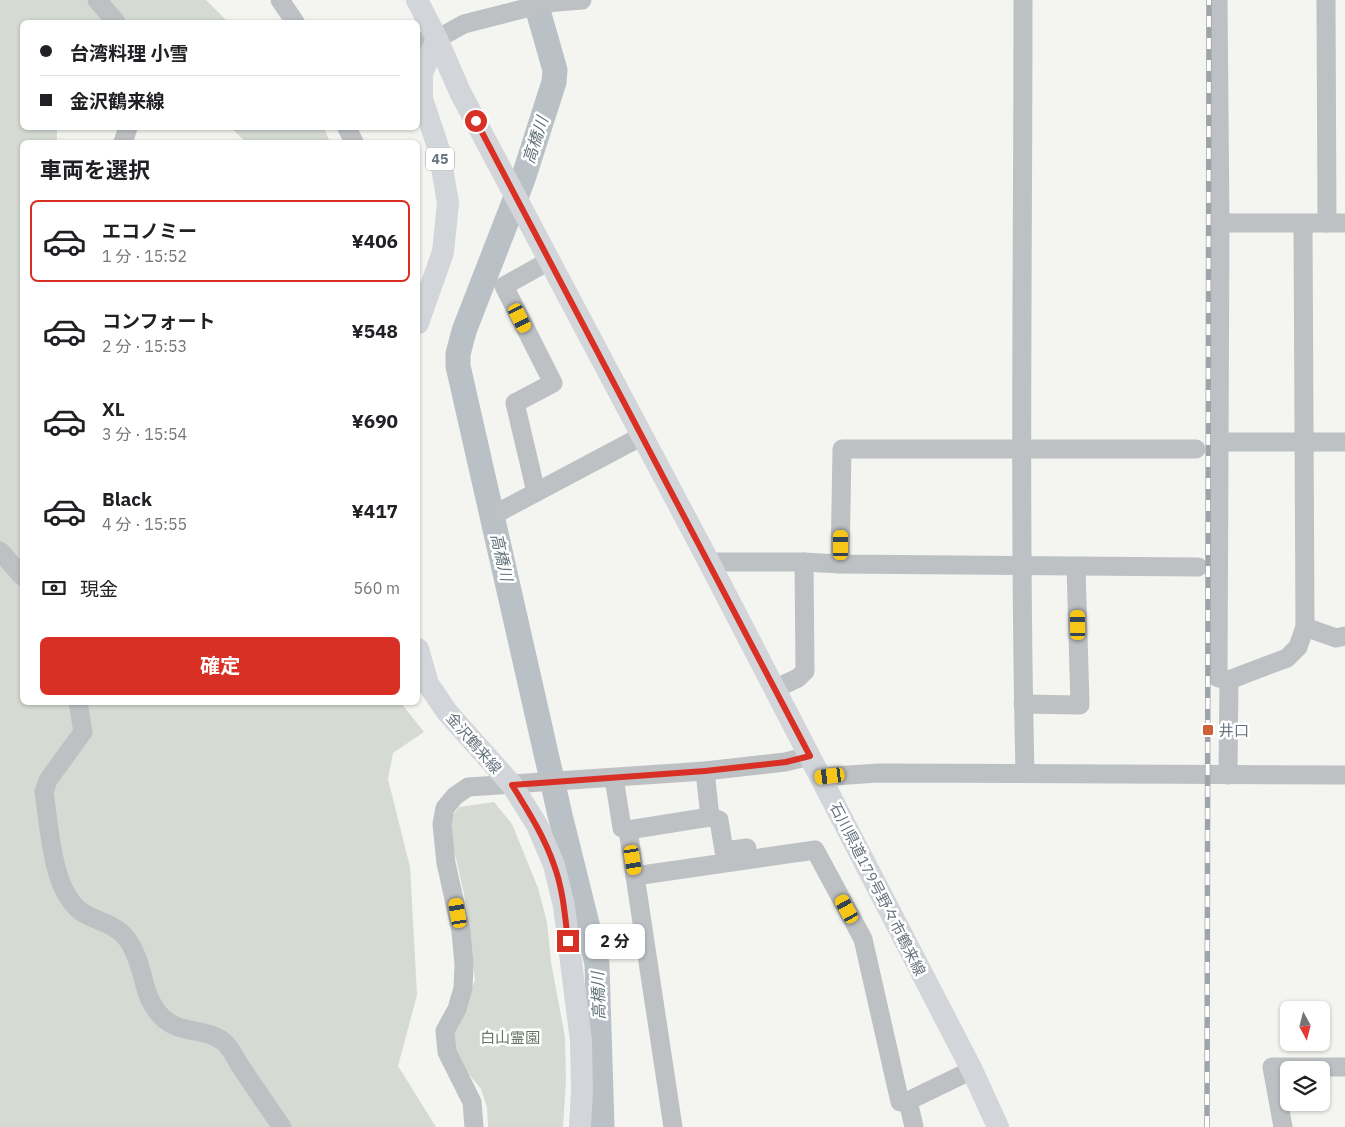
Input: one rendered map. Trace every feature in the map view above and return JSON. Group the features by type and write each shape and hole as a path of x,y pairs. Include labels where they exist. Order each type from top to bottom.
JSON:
{"main road":[{"path":"417,0 427,40"},
{"name":"石川県道179号野々市鶴来線","path":"427,40 460,92 509,181 549,261 810,756 972,1070 998,1127"},
{"name":"45","path":"420,317 443,252 448,203 439,150 422,99 422,73 427,40"},
{"name":"金沢鶴来線","path":"420,656 428,684 447,712 512,785 536,825 554,865 564,906 581,1041 582,1090 580,1127"}],"street":[{"path":"97,0 114,20"},
{"path":"280,0 294,20"},
{"path":"427,40 464,24 538,5 582,0"},
{"path":"1023,0 1023,448 1021,564 1025,773"},
{"path":"1218,0 1220,223 1218,678 1229,680 1287,658 1298,647 1305,627 1303,223"},
{"path":"1220,223 1336,223 1336,152 1326,0"},
{"path":"536,492 515,404 553,383 504,286 549,261"},
{"path":"501,511 642,436"},
{"path":"1219,442 1345,442"},
{"path":"840,564 842,449 1196,449"},
{"path":"0,551 20,574"},
{"path":"709,562 1198,566"},
{"path":"774,689 798,678 805,671 804,562"},
{"path":"1023,704 1080,705 1076,566"},
{"path":"1305,627 1336,638 1345,636"},
{"path":"1228,775 1229,680"},
{"path":"78,705 83,732 48,780 44,792 59,880 66,898 84,914 117,928 129,940 138,957 149,1003 163,1018 183,1031 206,1033 225,1043 282,1127"},
{"path":"474,1127 472,1102 447,1052 445,1032 457,1009 463,988 464,965 461,931 446,863 442,824 445,808 455,796 468,787 553,783 705,771 786,762 810,756"},
{"path":"705,771 710,817"},
{"path":"820,777 878,773 1345,775"},
{"path":"614,778 622,828 628,830 710,817 719,820 724,851 795,842"},
{"path":"628,830 673,1127"},
{"path":"635,876 815,850 863,939 900,1102 908,1101 972,1070"},
{"path":"1283,1127 1272,1067 1345,1067"},
{"path":"908,1101 914,1127"}],"green space":[{"path":"0,0 206,0 226,20 20,20 20,130 57,130 57,140 20,140 20,705 403,705 424,732 393,753 388,779 410,867 417,995 398,1066 436,1127 0,1127"},
{"path":"233,130 325,130 329,140 244,140"},
{"name":"白山霊園","path":"494,802 512,824 538,888 547,922 551,962 565,1037 566,1081 563,1127 488,1127 487,1107 481,1089 457,1060 452,1048 455,1029 475,980 466,903 450,832 452,816 459,807"}],"waterway":[{"name":"高橋川","path":"535,0 555,70 554,82 523,179 464,331 458,354 458,366 560,815 597,964 602,1127"}],"railway":[{"path":"1207,1127 1209,0"}],"place":[{"name":"井口","path":"1208,730"}],"route":[{"path":"476,121 810,756 786,762 705,771 512,785 536,825 554,865 564,906 568,941"}]}
